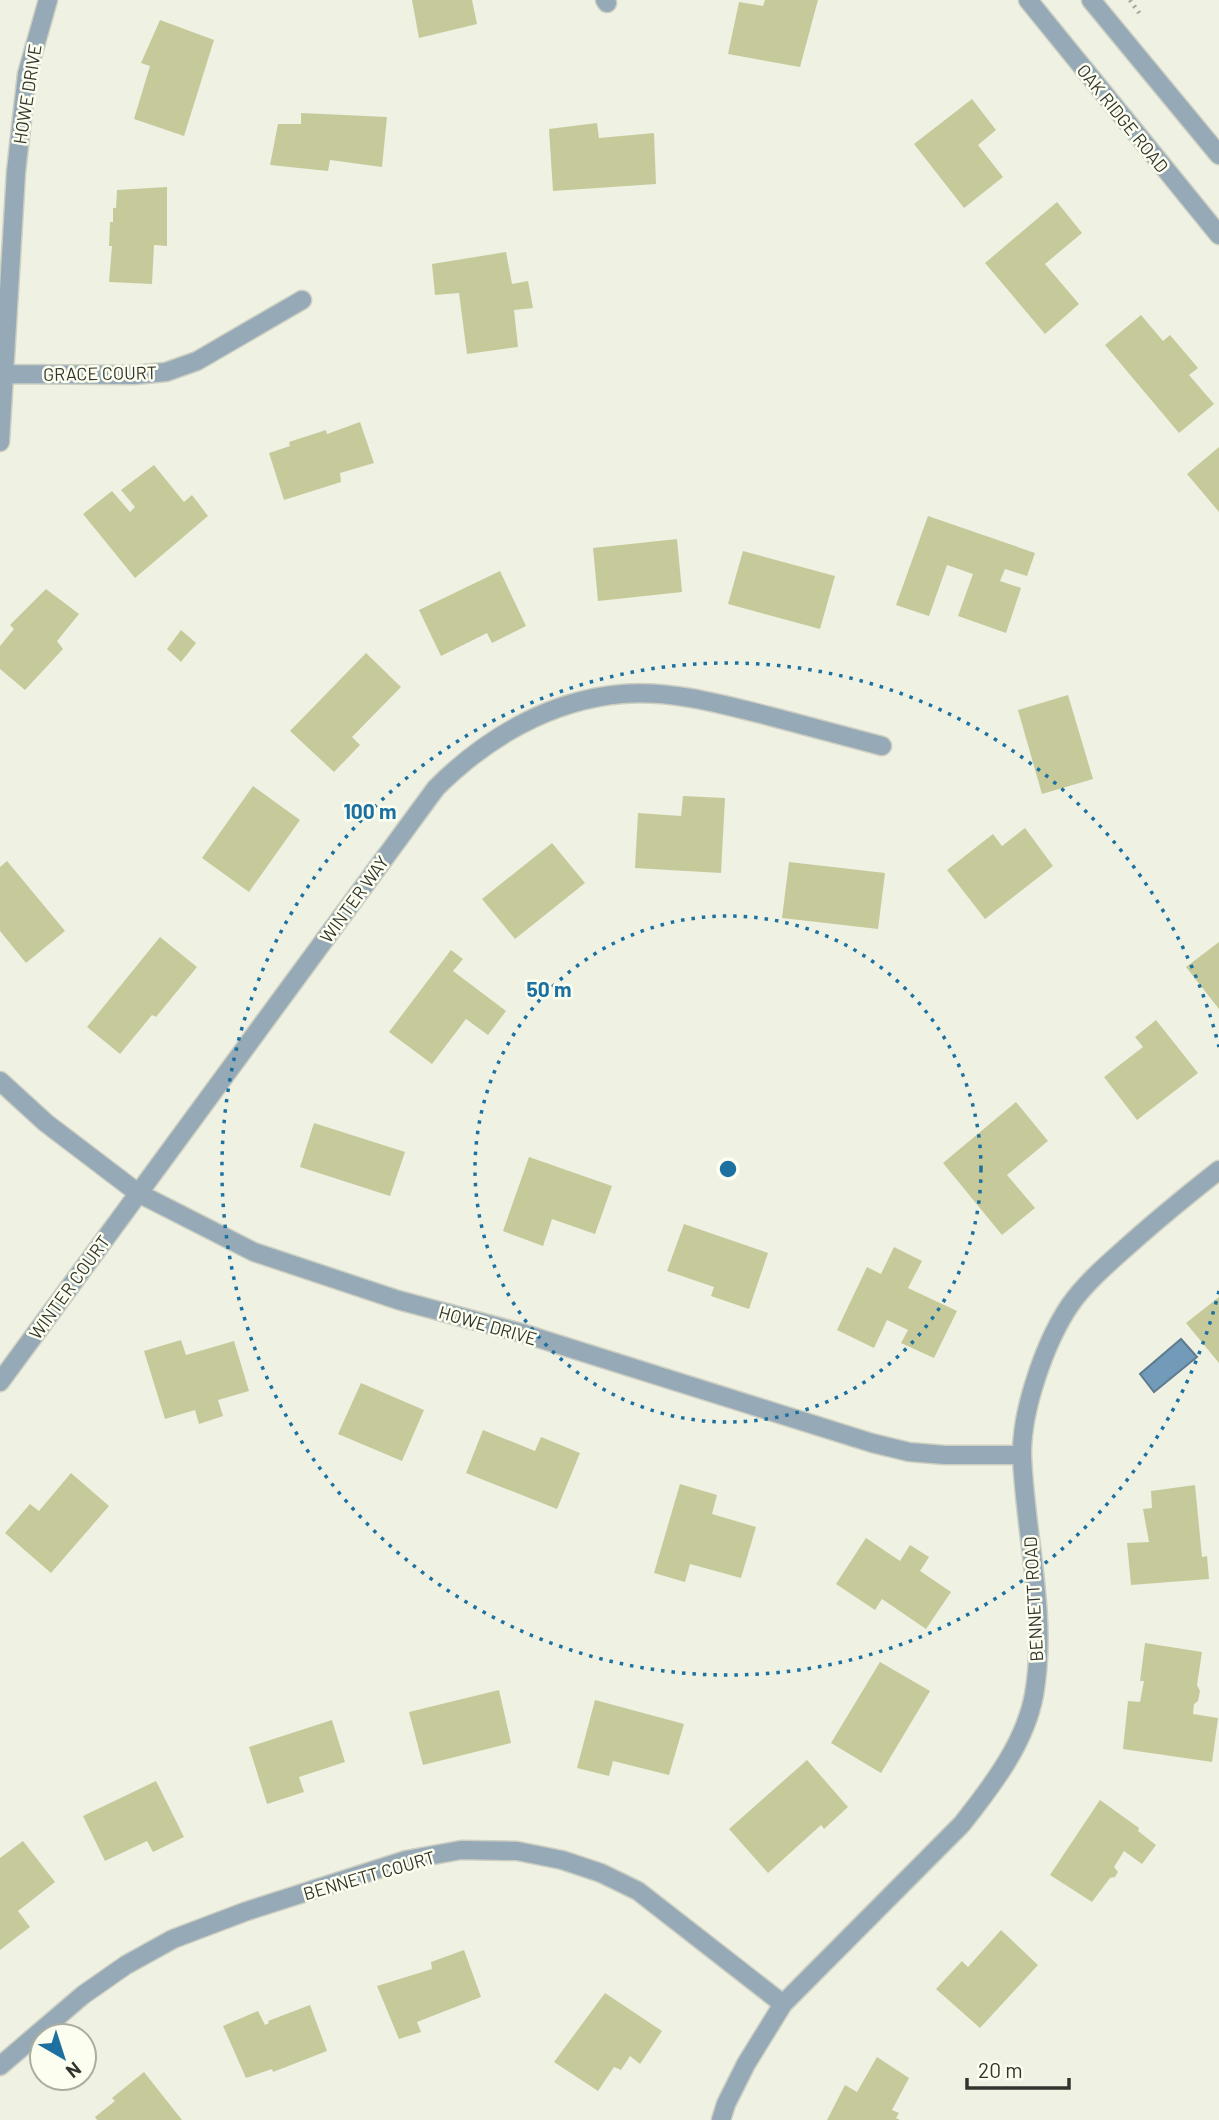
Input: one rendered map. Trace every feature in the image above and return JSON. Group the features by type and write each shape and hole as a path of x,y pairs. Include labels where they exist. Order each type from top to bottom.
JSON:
{"street":[{"name":"HOWE DRIVE","path":"0,442 16,172 27,75 48,0"},
{"name":"OAK RIDGE ROAD","path":"1028,0 1219,235"},
{"path":"1091,0 1219,155"},
{"name":"GRACE COURT","path":"3,374 134,375 166,372 208,355 302,300"},
{"name":"WINTER WAY","path":"138,1193 436,788 462,761 494,738 534,718 581,701 633,694 706,700 882,747"},
{"name":"HOWE DRIVE","path":"0,1081 46,1123 138,1193 254,1252 302,1270 398,1300 525,1334 872,1443 909,1452 945,1455 1022,1455"},
{"name":"BENNETT ROAD","path":"721,2120 746,2064 783,2004 962,1824 989,1791 1017,1744 1034,1697 1039,1651 1035,1574 1022,1455 1024,1427 1032,1389 1069,1306 1092,1278 1219,1170"},
{"name":"WINTER COURT","path":"0,1382 138,1193"},
{"name":"BENNETT COURT","path":"0,2066 83,1995 126,1965 173,1939 247,1911 406,1860 461,1850 517,1851 562,1860 613,1879 638,1891 783,2004"}],"water":[{"path":"1181,1339 1197,1357 1154,1392 1140,1374"}],"building":[{"path":"412,0 472,0 477,24 419,38"},
{"path":"765,0 818,0 800,67 728,54 739,2 763,6"},
{"path":"160,20 214,40 184,136 134,119 150,66 141,63"},
{"path":"972,99 996,130 978,145 1003,177 964,208 914,144"},
{"path":"301,113 387,117 382,167 330,160 328,171 270,165 278,124 301,124"},
{"path":"597,123 599,138 654,133 656,184 553,191 549,129"},
{"path":"167,187 167,246 154,245 152,284 109,282 112,246 109,246 110,222 113,222 117,190"},
{"path":"1057,202 1082,233 1045,264 1079,304 1045,334 985,263"},
{"path":"506,252 512,284 528,281 533,308 514,310 518,347 467,354 459,293 435,295 432,264"},
{"path":"1141,315 1163,341 1170,335 1198,368 1189,375 1214,404 1179,433 1105,345"},
{"path":"360,422 374,463 340,473 341,482 284,500 269,453 290,446 289,442 326,430 327,434"},
{"path":"1219,447 1219,512 1187,474"},
{"path":"154,465 184,502 192,495 208,516 135,578 83,514 112,491 130,512 135,507 121,490"},
{"path":"928,516 1035,553 1027,576 1005,569 1000,581 1021,588 1006,633 958,616 973,574 947,565 929,616 896,605"},
{"path":"677,539 682,592 598,601 593,548"},
{"path":"743,551 835,576 820,629 728,604"},
{"path":"500,571 526,626 492,643 487,633 441,656 419,610"},
{"path":"46,589 79,614 57,641 63,649 25,690 0,669 0,646 14,629 10,625"},
{"path":"181,630 196,643 181,662 167,649"},
{"path":"366,653 401,687 352,737 360,745 334,772 290,731"},
{"path":"1068,695 1093,779 1042,794 1018,710"},
{"path":"253,786 300,820 249,892 202,858"},
{"path":"683,796 725,798 721,873 635,868 638,813 681,816"},
{"path":"1025,828 1053,866 985,919 947,870 993,834 1002,846"},
{"path":"552,843 585,883 515,939 482,899"},
{"path":"7,861 65,931 26,963 0,931 0,867"},
{"path":"789,862 885,873 878,929 782,918"},
{"path":"160,937 197,967 156,1017 152,1015 120,1054 87,1027"},
{"path":"1219,942 1219,1009 1186,967"},
{"path":"451,950 463,959 453,971 506,1011 488,1035 466,1019 432,1064 389,1032"},
{"path":"1156,1020 1198,1073 1137,1120 1104,1077 1143,1047 1135,1037"},
{"path":"1016,1102 1048,1141 1007,1175 1035,1208 1002,1235 943,1163"},
{"path":"314,1123 405,1152 390,1196 300,1167"},
{"path":"529,1157 612,1186 595,1234 552,1219 543,1246 503,1231"},
{"path":"684,1224 768,1253 749,1309 711,1296 714,1287 667,1271"},
{"path":"894,1247 922,1261 908,1288 957,1311 934,1358 901,1343 908,1330 887,1320 874,1348 837,1330 867,1267 881,1274"},
{"path":"1219,1297 1219,1363 1186,1323"},
{"path":"181,1340 186,1355 234,1341 249,1391 218,1400 223,1416 199,1424 195,1410 165,1419 144,1351"},
{"path":"361,1383 424,1410 402,1461 338,1434"},
{"path":"483,1430 535,1451 541,1437 580,1453 557,1509 466,1473"},
{"path":"71,1473 109,1506 51,1573 5,1533 30,1504 39,1511"},
{"path":"680,1484 717,1495 712,1514 756,1527 741,1578 690,1564 685,1582 654,1573"},
{"path":"1195,1485 1202,1557 1207,1556 1209,1579 1131,1585 1127,1543 1149,1542 1143,1509 1152,1508 1151,1491"},
{"path":"866,1538 900,1561 910,1545 929,1557 920,1571 951,1592 926,1629 882,1599 875,1610 836,1584"},
{"path":"1145,1643 1202,1652 1197,1685 1200,1691 1193,1714 1218,1718 1212,1762 1123,1749 1128,1701 1140,1702 1144,1681 1140,1681"},
{"path":"880,1662 930,1691 881,1773 831,1743"},
{"path":"499,1690 511,1743 423,1765 409,1712"},
{"path":"595,1700 684,1724 669,1775 613,1761 609,1776 577,1768"},
{"path":"332,1720 345,1762 299,1777 304,1792 267,1804 249,1747"},
{"path":"807,1760 848,1807 824,1829 821,1825 768,1873 729,1829"},
{"path":"156,1781 184,1837 153,1852 147,1841 105,1861 83,1816"},
{"path":"1100,1800 1139,1828 1138,1831 1156,1845 1142,1864 1124,1851 1114,1867 1118,1872 1115,1877 1110,1878 1092,1902 1050,1875"},
{"path":"23,1841 55,1882 18,1911 30,1927 0,1950 0,1858"},
{"path":"1001,1930 1038,1965 980,2028 936,1989 962,1961 968,1967"},
{"path":"464,1950 481,1997 417,2022 421,2032 399,2039 377,1986 432,1969 431,1962"},
{"path":"605,1993 662,2031 640,2064 630,2056 621,2070 614,2067 598,2091 554,2062"},
{"path":"310,2005 327,2051 273,2072 272,2069 246,2078 223,2026 258,2011 265,2025 268,2021"},
{"path":"877,2057 909,2078 892,2110 899,2113 896,2118 900,2120 827,2120 845,2085 857,2092"},
{"path":"144,2072 182,2120 97,2120 95,2117 115,2101 112,2098"}]}
